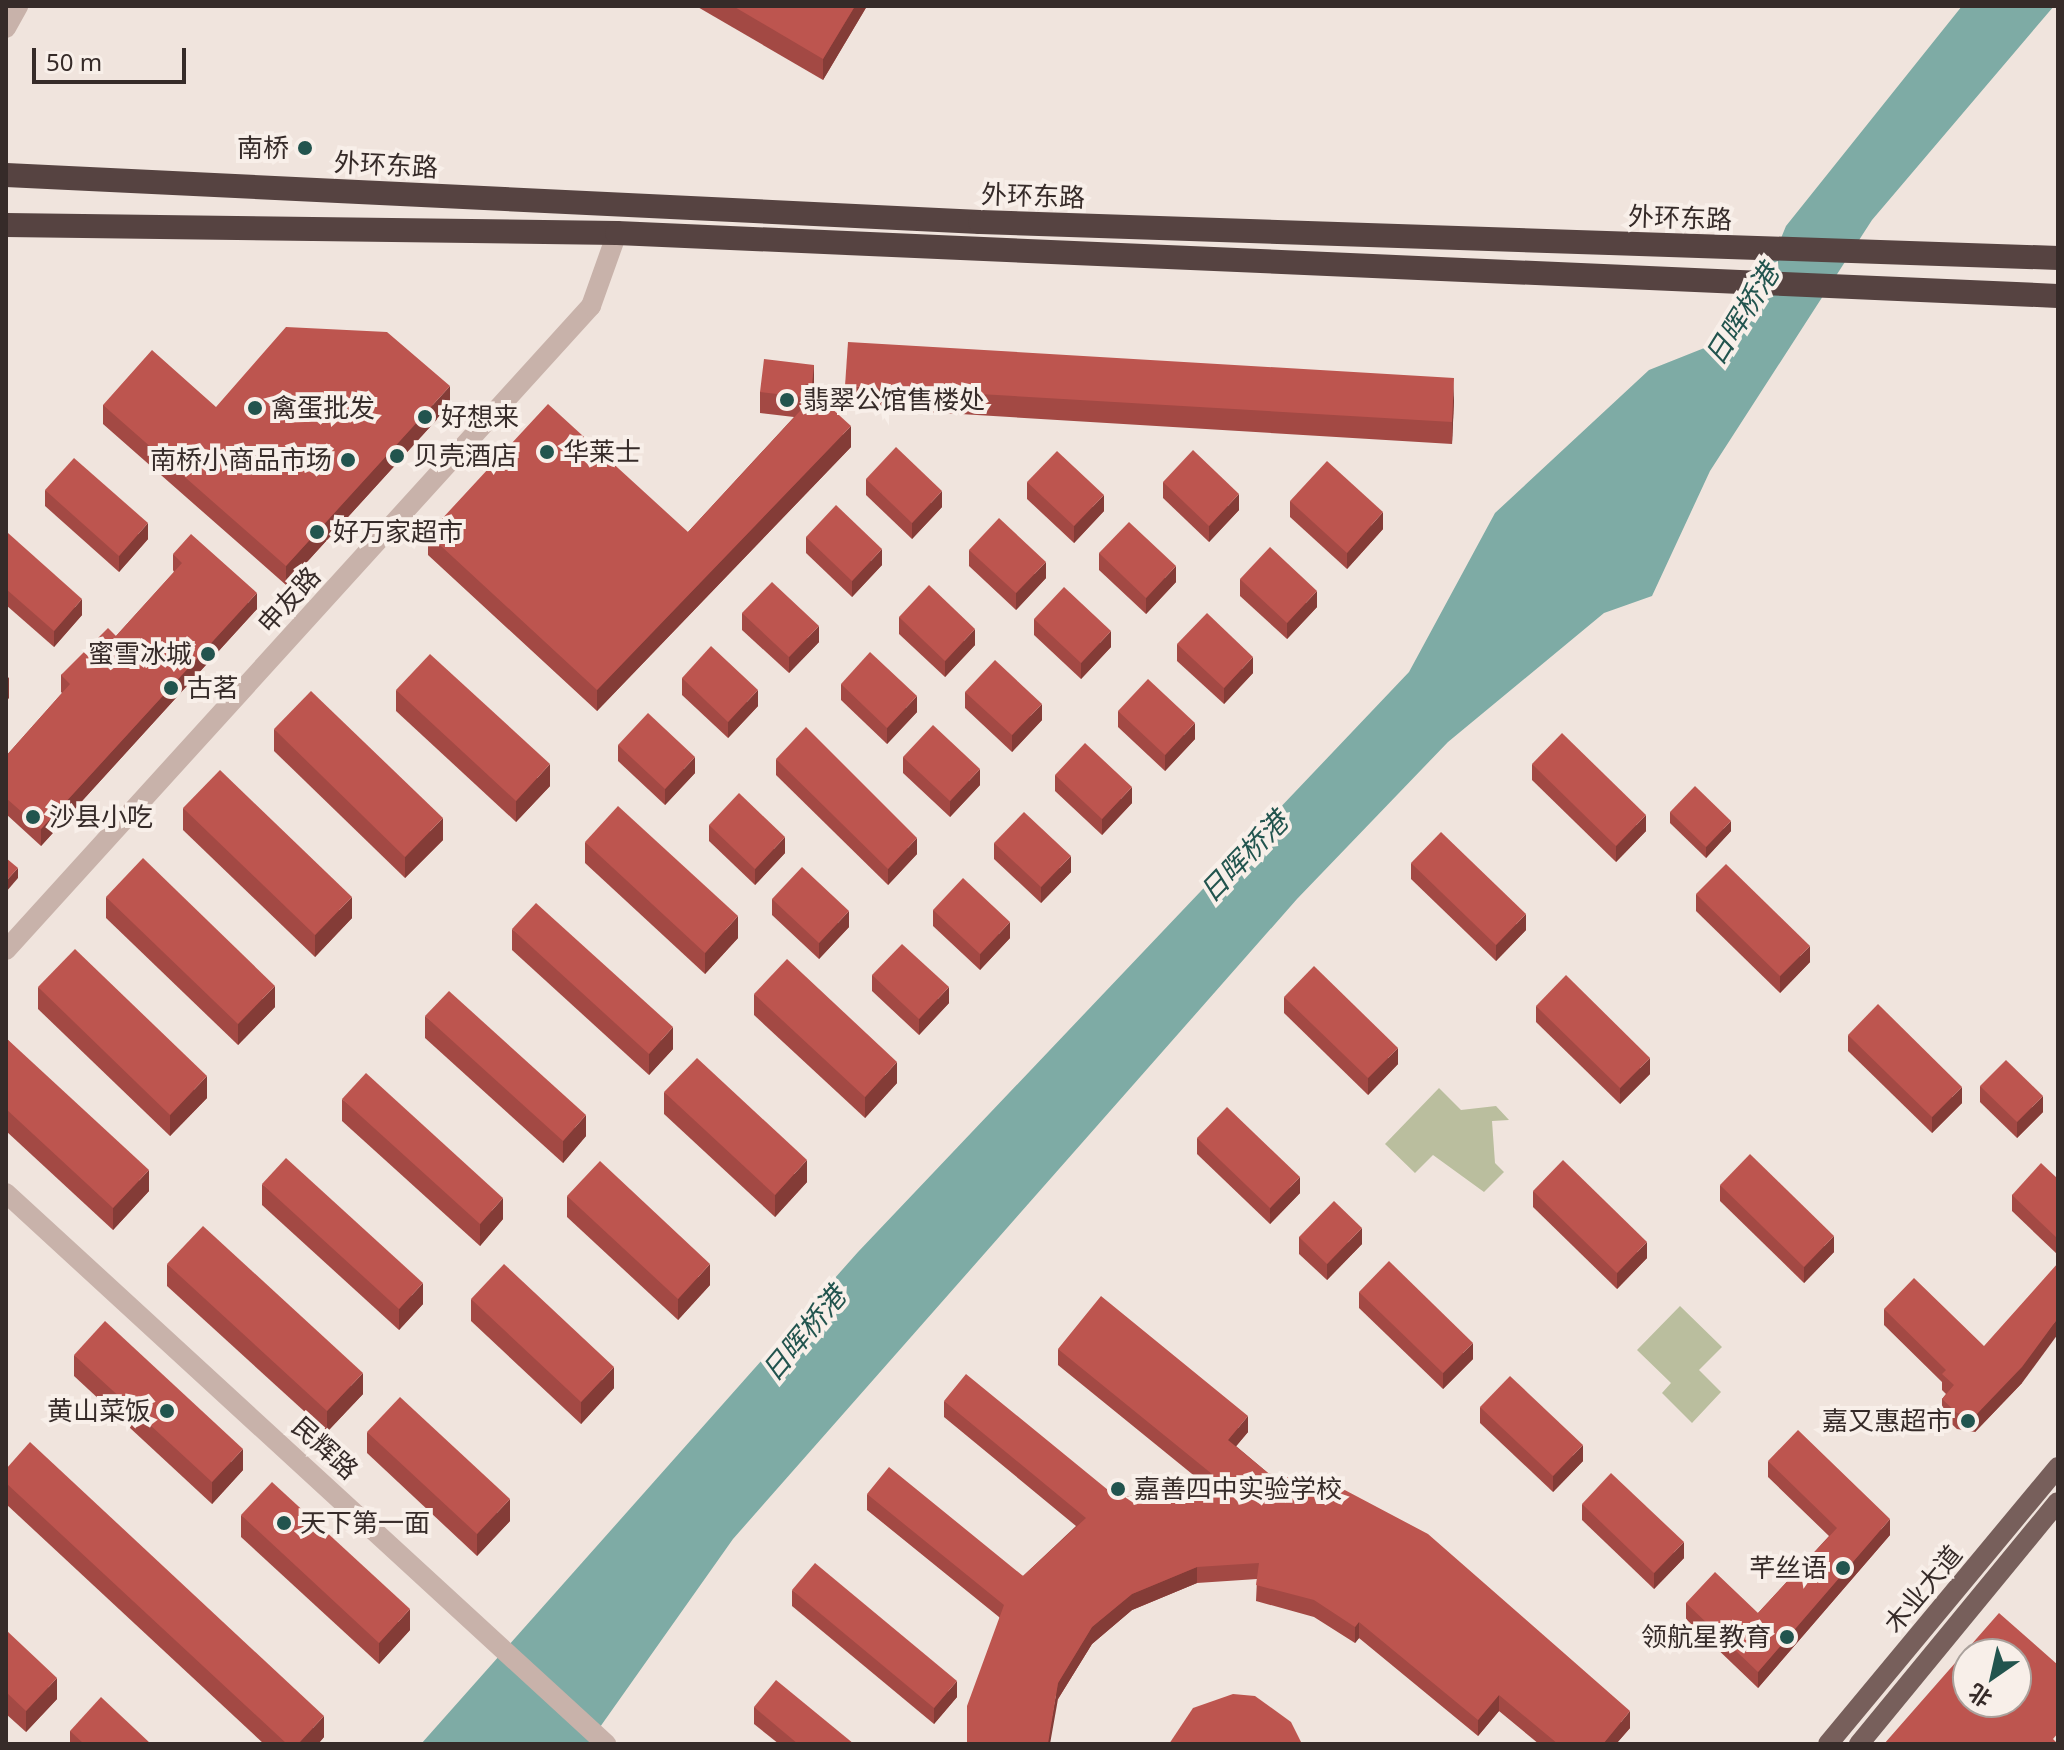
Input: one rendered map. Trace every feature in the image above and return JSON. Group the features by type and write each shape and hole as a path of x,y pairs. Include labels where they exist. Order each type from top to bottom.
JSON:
{"highway":[{"name":"外环东路","path":"6,175 980,222 2058,258"},
{"path":"6,225 617,233 1606,279 2058,296"}],"main road":[{"name":"木业大道","path":"1828,1744 2058,1467"},
{"name":"木业大道","path":"1859,1744 2058,1502"}],"street":[{"path":"6,28 18,6"},
{"name":"申友路","path":"6,950 591,306 617,233"},
{"name":"民辉路","path":"6,1193 494,1635 606,1744"}],"green space":[{"path":"1439,1088 1461,1110 1496,1106 1509,1120 1492,1121 1495,1163 1504,1172 1484,1192 1433,1155 1415,1173 1385,1144"},
{"path":"1680,1306 1722,1347 1699,1370 1721,1392 1692,1423 1662,1393 1671,1383 1637,1350"}],"water":[{"name":"日晖桥港","path":"1962,6 2054,6 1872,220 1710,471 1652,596 1604,613 1448,742 1297,899 733,1539 588,1744 421,1744 858,1252 1409,672 1495,513 1649,370 1742,333 1786,226"}],"building":[{"path":"733,6 855,6 823,59"},
{"path":"286,327 387,332 450,386 286,566 103,405 152,350 216,407"},
{"path":"848,342 1454,378 1452,422 845,386"},
{"path":"764,359 814,365 812,384 805,384 851,426 597,690 428,534 548,404 688,532 812,398 760,392"},
{"path":"896,447 942,491 912,523 866,479"},
{"path":"1193,450 1239,494 1209,526 1163,482"},
{"path":"1057,451 1104,495 1074,526 1027,482"},
{"path":"74,458 148,523 119,556 45,490"},
{"path":"1327,461 1383,512 1347,553 1290,501"},
{"path":"836,505 882,549 852,581 806,537"},
{"path":"999,518 1046,562 1016,593 969,550"},
{"path":"1129,522 1176,566 1146,598 1099,553"},
{"path":"8,533 82,599 54,631 6,589"},
{"path":"191,534 257,593 41,829 6,798 6,756 70,684 61,675 108,628 116,636 182,563 173,554"},
{"path":"1270,547 1317,591 1287,623 1240,579"},
{"path":"772,582 819,626 789,657 742,613"},
{"path":"929,585 975,629 945,661 899,617"},
{"path":"1064,587 1111,631 1081,663 1034,619"},
{"path":"1207,613 1253,657 1224,688 1177,644"},
{"path":"711,646 758,690 728,722 682,678"},
{"path":"870,652 917,696 887,728 841,684"},
{"path":"430,654 550,764 516,801 396,690"},
{"path":"995,660 1042,704 1012,735 965,692"},
{"path":"1148,679 1195,723 1165,755 1118,711"},
{"path":"311,691 443,818 405,857 274,729"},
{"path":"648,713 695,757 665,789 618,745"},
{"path":"933,725 980,769 950,801 903,757"},
{"path":"806,727 917,838 888,869 776,759"},
{"path":"1562,733 1646,815 1616,846 1532,764"},
{"path":"1085,743 1132,787 1102,819 1055,775"},
{"path":"220,770 352,897 315,935 183,808"},
{"path":"1695,786 1731,821 1706,847 1670,812"},
{"path":"739,793 785,837 755,869 709,825"},
{"path":"618,806 738,916 705,953 585,842"},
{"path":"1024,812 1071,856 1041,887 994,843"},
{"path":"1441,832 1526,914 1496,945 1411,863"},
{"path":"6,858 18,868 6,881"},
{"path":"143,858 275,986 238,1024 106,897"},
{"path":"1726,864 1810,946 1780,976 1696,894"},
{"path":"802,867 849,911 819,943 772,899"},
{"path":"963,878 1010,922 980,954 933,910"},
{"path":"536,903 673,1027 649,1054 512,929"},
{"path":"902,944 949,987 919,1019 872,975"},
{"path":"75,949 207,1076 170,1115 38,987"},
{"path":"787,959 897,1062 865,1097 754,994"},
{"path":"1314,966 1398,1048 1368,1078 1284,997"},
{"path":"1566,975 1650,1058 1620,1088 1536,1006"},
{"path":"449,991 586,1115 563,1141 425,1016"},
{"path":"1878,1004 1962,1087 1932,1117 1848,1035"},
{"path":"6,1038 149,1170 113,1208 6,1109"},
{"path":"697,1058 807,1160 775,1195 664,1092"},
{"path":"2006,1060 2043,1096 2017,1122 1980,1086"},
{"path":"366,1073 503,1198 480,1224 342,1099"},
{"path":"1227,1107 1300,1177 1270,1208 1197,1138"},
{"path":"1750,1154 1834,1236 1804,1267 1720,1185"},
{"path":"286,1158 423,1283 399,1309 262,1184"},
{"path":"1563,1160 1647,1242 1617,1273 1533,1191"},
{"path":"600,1161 710,1264 678,1299 567,1196"},
{"path":"2041,1163 2058,1179 2058,1239 2012,1195"},
{"path":"1334,1201 1362,1228 1327,1264 1299,1237"},
{"path":"203,1226 363,1373 327,1411 167,1264"},
{"path":"1389,1261 1473,1343 1443,1373 1359,1292"},
{"path":"2058,1263 2058,1318 2022,1367 1975,1416 1957,1413 1942,1399 1954,1385 1942,1374 1946,1370 1884,1309 1914,1278 1984,1346"},
{"path":"504,1264 614,1367 581,1402 471,1299"},
{"path":"1101,1296 1248,1416 1228,1440 1268,1473 1341,1488 1428,1534 1630,1711 1603,1744 1558,1744 1499,1695 1478,1720 1359,1622 1355,1627 1314,1600 1256,1585 1259,1563 1197,1567 1132,1594 1092,1627 1058,1683 1048,1744 967,1744 967,1706 1004,1605 867,1494 889,1467 1023,1576 1086,1518 944,1401 966,1374 1119,1499 1212,1474 1058,1349"},
{"path":"105,1321 243,1449 212,1482 74,1355"},
{"path":"1510,1376 1583,1445 1553,1476 1480,1407"},
{"path":"400,1397 510,1499 477,1534 367,1432"},
{"path":"1798,1430 1890,1519 1758,1672 1686,1603 1715,1572 1758,1613 1837,1528 1768,1461"},
{"path":"30,1442 324,1716 298,1744 287,1744 6,1483 6,1469"},
{"path":"1611,1473 1684,1542 1654,1573 1582,1504"},
{"path":"272,1482 410,1609 379,1643 241,1515"},
{"path":"815,1563 957,1681 934,1708 792,1590"},
{"path":"1999,1613 2027,1638 1977,1638"},
{"path":"6,1630 57,1678 26,1711 6,1692"},
{"path":"2032,1642 2058,1665 2058,1733 2053,1739 2058,1744 1884,1744 1952,1667 1952,1718 2032,1718"},
{"path":"776,1680 854,1744 798,1744 754,1707"},
{"path":"1233,1694 1255,1696 1291,1722 1302,1744 1169,1744 1193,1708"},
{"path":"101,1697 151,1744 84,1744 70,1731"}],"place":[{"name":"南桥","path":"305,148"},
{"name":"翡翠公馆售楼处","path":"787,400"},
{"name":"禽蛋批发","path":"255,408"},
{"name":"好想来","path":"425,417"},
{"name":"华莱士","path":"547,452"},
{"name":"贝壳酒店","path":"397,456"},
{"name":"南桥小商品市场","path":"348,460"},
{"name":"好万家超市","path":"317,532"},
{"name":"蜜雪冰城","path":"208,654"},
{"name":"古茗","path":"171,688"},
{"name":"沙县小吃","path":"33,817"},
{"name":"黄山菜饭","path":"167,1411"},
{"name":"嘉又惠超市","path":"1968,1421"},
{"name":"嘉善四中实验学校","path":"1118,1489"},
{"name":"天下第一面","path":"284,1523"},
{"name":"芊丝语","path":"1843,1568"},
{"name":"领航星教育","path":"1787,1637"}]}
